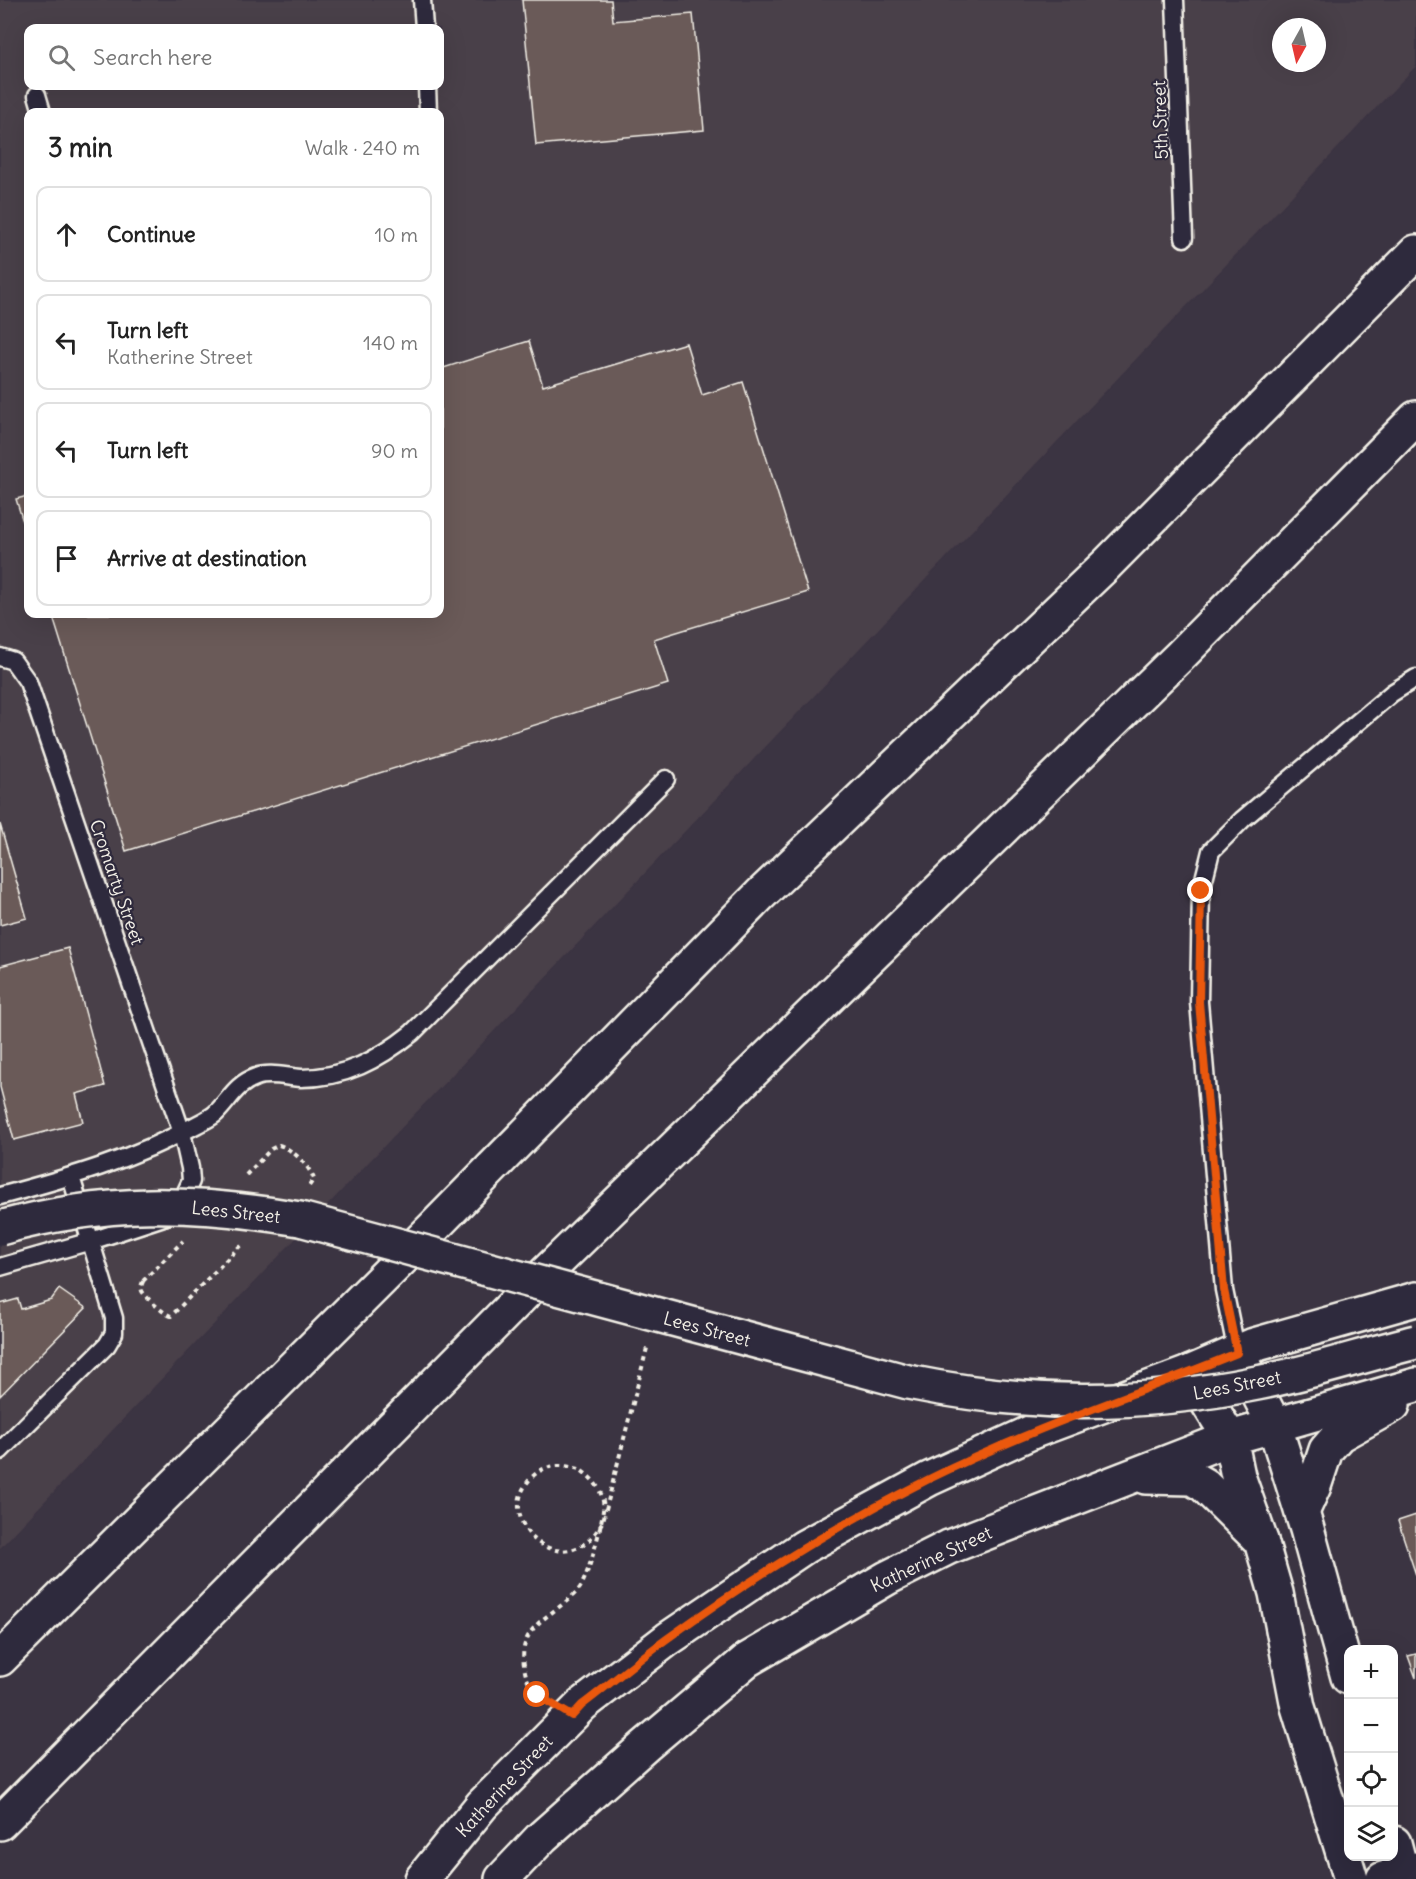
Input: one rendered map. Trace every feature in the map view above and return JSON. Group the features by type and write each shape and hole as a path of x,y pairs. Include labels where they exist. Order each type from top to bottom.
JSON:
{"main road":[{"path":"0,1659 433,1228 760,895 1107,564 1416,252"},
{"path":"0,1823 524,1294 1180,656 1416,418"},
{"name":"Lees Street","path":"0,1228 120,1206 204,1207 300,1219 908,1382 948,1390 1029,1400 1121,1401 1205,1392 1259,1383 1416,1342"},
{"name":"Katherine Street","path":"422,1879 482,1805 582,1705 668,1638 804,1547 929,1479 1034,1431 1254,1345 1416,1299"},
{"path":"1237,1353 1274,1424 1302,1512 1344,1663"},
{"path":"1189,1372 1230,1438 1241,1485 1261,1540 1276,1593 1298,1707 1351,1879"},
{"name":"Katherine Street","path":"502,1879 542,1837 747,1660 887,1578 948,1547 1230,1438 1416,1385"},
{"path":"1302,1512 1314,1486 1326,1450 1339,1435 1361,1421 1416,1394"},
{"path":"1127,1478 1192,1478 1204,1485 1261,1540"}],"lane":[{"path":"422,0 424,24"},
{"name":"5th Street","path":"1175,0 1184,238"},
{"path":"426,90 428,108"},
{"path":"37,95 41,108"},
{"name":"Cromarty Street","path":"0,657 13,661 28,682 182,1132 191,1181 177,1213 0,1267"},
{"path":"1237,1353 1224,1290 1199,1002 1201,891 1210,851 1243,819 1392,693 1416,678"},
{"path":"0,1196 71,1177 127,1158 214,1115 238,1086 258,1076 321,1077 345,1073 388,1052 412,1033 666,779"},
{"path":"0,1451 107,1345 114,1333 114,1318 71,1177"}],"path":[{"path":"144,1281 141,1286 142,1291 166,1315 171,1316 245,1241"},
{"path":"572,1716 537,1695 529,1683 522,1656 526,1639 537,1623 581,1587 590,1565 602,1516 604,1503 600,1489 591,1477 579,1469 565,1465 550,1466 537,1472 527,1482 520,1495 518,1509 521,1522 528,1534 538,1543 550,1549 564,1550 577,1547 589,1540 597,1530 603,1521 647,1348 636,1345"}],"shaded area":[{"path":"0,0 1416,0 1416,66 0,1548"}],"building":[{"path":"522,0 611,0 613,21 693,14 704,130 536,145"},
{"path":"529,341 543,386 686,343 702,395 743,382 808,592 654,639 668,684 126,851 53,618 444,618 444,368"},
{"path":"24,497 24,525 16,499"},
{"path":"0,824 27,918 0,925"},
{"path":"68,948 105,1086 76,1094 83,1122 14,1140 0,1087 0,966"},
{"path":"59,1289 86,1308 0,1396 0,1304 18,1299 21,1309 51,1300"},
{"path":"1416,1515 1416,1575 1398,1521"},
{"path":"1416,1654 1416,1678 1408,1656"}],"route":[{"path":"537,1695 572,1716 582,1705 668,1638 804,1547 874,1507 1034,1431 1237,1353 1224,1290 1199,1002 1201,891"}]}
